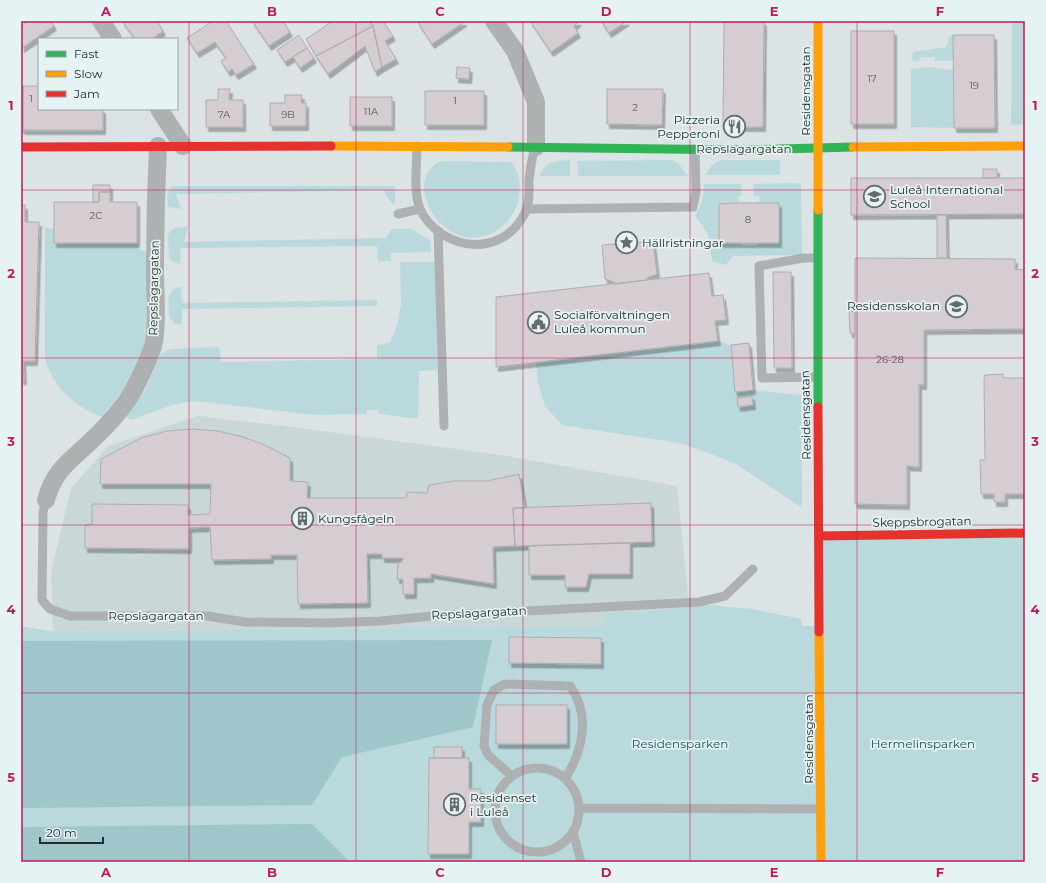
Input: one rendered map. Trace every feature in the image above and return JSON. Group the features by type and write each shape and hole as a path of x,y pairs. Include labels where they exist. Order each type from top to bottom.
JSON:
{"street":[{"path":"101,21 112,38"},
{"path":"494,21 515,51 536,102 536,147"},
{"name":"Residensgatan","path":"818,21 817,258 821,862"},
{"path":"160,110 183,146"},
{"name":"Repslagargatan","path":"46,500 48,490 58,471 94,438 120,410 144,371 153,345 158,146"},
{"name":"Repslagargatan","path":"21,147 418,146 783,150 818,147 1025,146"},
{"name":"Skeppsbrogatan","path":"819,536 1025,533"}],"lane":[{"path":"418,146 418,199 420,209 430,225 450,239 464,244 483,245 498,240 510,232 516,227 526,210 529,200 531,162 536,147"},
{"path":"526,210 692,207 696,192 695,149"},
{"path":"398,214 420,209"},
{"path":"438,231 444,426"},
{"path":"817,258 803,258 759,266 762,378 818,377"},
{"name":"Repslagargatan","path":"46,500 43,512 42,600 50,609 70,616 207,616 245,622 328,623 699,602 725,596 753,569"},
{"path":"926,534 963,542 1025,541"},
{"path":"512,776 488,755 484,746 487,705 494,690 505,684 570,686 579,698 583,712 579,753 565,779"},
{"path":"543,768 551,770 565,779 575,792 579,808 578,821 573,832 558,847 539,853 522,850 508,842 498,828 495,816 495,804 499,790 512,776 527,769 543,768"},
{"path":"579,808 821,809"},
{"path":"573,832 581,862"}],"shaded area":[{"path":"198,416 501,455 677,486 691,625 53,632 51,573 71,488 108,446"},
{"path":"492,640 473,727 342,757 312,805 21,808 21,641"},
{"path":"312,824 350,862 21,862 21,827"}],"green space":[{"path":"1012,21 1025,21 1025,124 1011,125"},
{"path":"953,35 953,61 935,61 935,57 920,57 919,61 912,61 913,52 946,47 949,38"},
{"path":"929,67 953,70 954,128 911,127 911,69"},
{"path":"570,160 570,176 540,176 542,171 548,165"},
{"path":"672,160 678,163 688,176 578,176 577,161"},
{"path":"720,160 780,160 780,175 705,175 712,165"},
{"path":"441,161 510,162 514,166 518,175 520,190 517,205 508,221 497,230 478,237 461,236 446,228 434,215 426,200 424,185 429,171"},
{"path":"798,183 801,185 802,255 733,256 726,265 712,261 708,234 695,215 702,200 704,184 742,184 741,196 738,196 738,203 719,204 719,243 742,243 742,246 757,246 758,243 779,242 779,203 759,203 760,196 754,196 754,184"},
{"path":"171,186 395,186 395,204 391,203 383,190 176,194 181,209 168,207 167,197"},
{"path":"188,226 184,242 386,238 391,229 411,229 430,240 431,252 391,253 391,261 378,261 377,246 181,248 180,264 171,261 169,257 168,234 174,228"},
{"path":"45,228 54,229 55,243 137,243 139,249 146,252 147,313 143,349 132,377 102,417 74,402 60,388 54,380 45,360"},
{"path":"400,262 435,262 437,370 419,371 418,419 379,414 378,410 367,410 366,414 315,415 195,401 172,405 131,420 126,417 127,413 145,390 161,354 171,349 219,347 221,362 377,359 377,345 390,343 397,325 401,305"},
{"path":"181,287 182,303 377,300 377,306 182,309 182,324 175,324 169,316 169,298 172,290"},
{"path":"718,341 731,345 736,391 753,390 801,395 802,508 736,464 701,450 679,443 562,425 545,406 538,383 536,362"},
{"name":"Residensparken","path":"1025,532 1025,862 21,862 21,626 54,632 603,626 605,612 644,612 709,605 752,609 801,619 802,626 819,626 821,539"}],"building":[{"path":"28,21 51,21 54,26 22,48 21,26"},
{"path":"122,21 157,21 163,31 153,38 134,38"},
{"path":"213,21 226,21 254,64 236,75 232,69 228,72 221,61 226,58 215,42 197,53 187,38"},
{"path":"252,21 283,21 290,32 269,46"},
{"path":"333,21 369,21 373,26 316,56 306,39"},
{"path":"369,21 383,21 393,36 385,41 396,59 382,67 373,26"},
{"path":"417,21 464,21 464,22 432,44"},
{"path":"530,21 579,21 574,26 578,33 551,52"},
{"path":"601,21 627,21 609,33"},
{"path":"724,21 764,21 763,127 723,127"},
{"path":"373,26 382,67 375,72 365,46 328,74 316,56"},
{"path":"851,31 894,31 894,124 851,124"},
{"path":"299,35 307,48 285,62 277,50"},
{"path":"953,35 994,35 995,128 954,128"},
{"path":"307,48 314,58 300,68 293,57"},
{"path":"457,67 470,68 469,79 456,78"},
{"path":"21,86 23,86 23,129 21,129"},
{"path":"23,86 38,86 38,110 103,110 103,130 23,130"},
{"path":"218,89 230,89 229,100 243,100 243,127 206,127 206,100 218,100"},
{"path":"607,89 663,89 662,125 607,124"},
{"path":"425,91 484,91 484,125 425,125"},
{"path":"285,95 302,95 301,103 306,103 306,126 270,126 270,103 285,103"},
{"path":"350,97 392,97 392,126 350,126"},
{"path":"983,169 997,169 997,178 983,178"},
{"path":"851,178 1025,178 1025,214 851,215"},
{"path":"93,185 110,185 110,192 99,192 99,202 93,202"},
{"path":"99,192 110,192 110,202 137,202 137,243 54,243 54,202 99,202"},
{"path":"779,203 779,243 719,243 719,204"},
{"path":"21,205 25,205 25,222 39,222 35,361 23,361 24,380 21,380"},
{"path":"937,215 946,215 947,258 937,258"},
{"path":"653,241 657,274 647,278 647,280 615,284 614,282 605,279 602,245"},
{"path":"855,258 1015,259 1015,269 1025,270 1025,329 924,330 924,385 919,385 919,467 907,466 907,505 855,504"},
{"path":"773,272 791,272 792,368 774,368"},
{"path":"709,273 712,296 723,295 726,320 715,321 718,341 496,367 496,297"},
{"path":"849,311 855,312 855,334 850,333"},
{"path":"749,343 753,390 735,392 731,345"},
{"path":"1003,374 1003,378 1025,378 1025,494 1005,494 1005,502 994,502 994,494 981,494 980,460 985,460 984,378 985,375"},
{"path":"752,396 753,405 738,407 737,398"},
{"name":"Kungsfågeln","path":"193,429 218,431 243,437 265,445 290,458 290,481 308,482 307,498 406,498 407,492 427,493 429,485 454,481 487,481 519,474 525,508 513,508 515,546 493,547 494,584 431,574 431,578 414,578 414,594 403,594 403,579 397,579 398,563 402,562 403,558 382,558 382,554 367,554 368,603 298,604 297,555 271,555 271,559 212,560 210,527 189,528 189,549 85,548 85,525 92,524 92,504 188,505 188,515 210,514 211,484 100,484 101,459 141,438 167,431"},
{"path":"651,503 652,542 515,546 513,508"},
{"path":"630,543 630,574 589,574 586,587 565,587 565,575 529,575 529,546"},
{"path":"509,637 601,638 601,664 509,663"},
{"path":"496,705 567,705 567,744 496,744"},
{"path":"434,747 462,747 462,758 434,758"},
{"name":"Residenset i Luleå","path":"429,758 469,758 469,789 481,789 481,822 469,822 469,854 428,854"}],"traffic: fast":[{"path":"508,147 745,150 853,147"},
{"path":"818,210 818,407"}],"traffic: slow":[{"path":"818,21 818,210"},
{"path":"331,146 508,147"},
{"path":"853,147 1025,146"},
{"path":"819,632 821,862"}],"traffic: jam":[{"path":"21,147 331,146"},
{"path":"818,407 819,632"},
{"path":"819,536 1025,533"}],"place":[{"name":"Pizzeria Pepperoni","path":"735,127"},
{"name":"Luleå International School","path":"875,197"},
{"name":"Hällristningar","path":"627,243"},
{"name":"Residensskolan","path":"956,306"},
{"name":"Socialförvaltningen Luleå kommun","path":"539,322"},
{"name":"Kungsfågeln","path":"303,519"},
{"name":"Residenset i Luleå","path":"455,805"}],"park label":[{"name":"Hermelinsparken","path":"923,744"}]}
